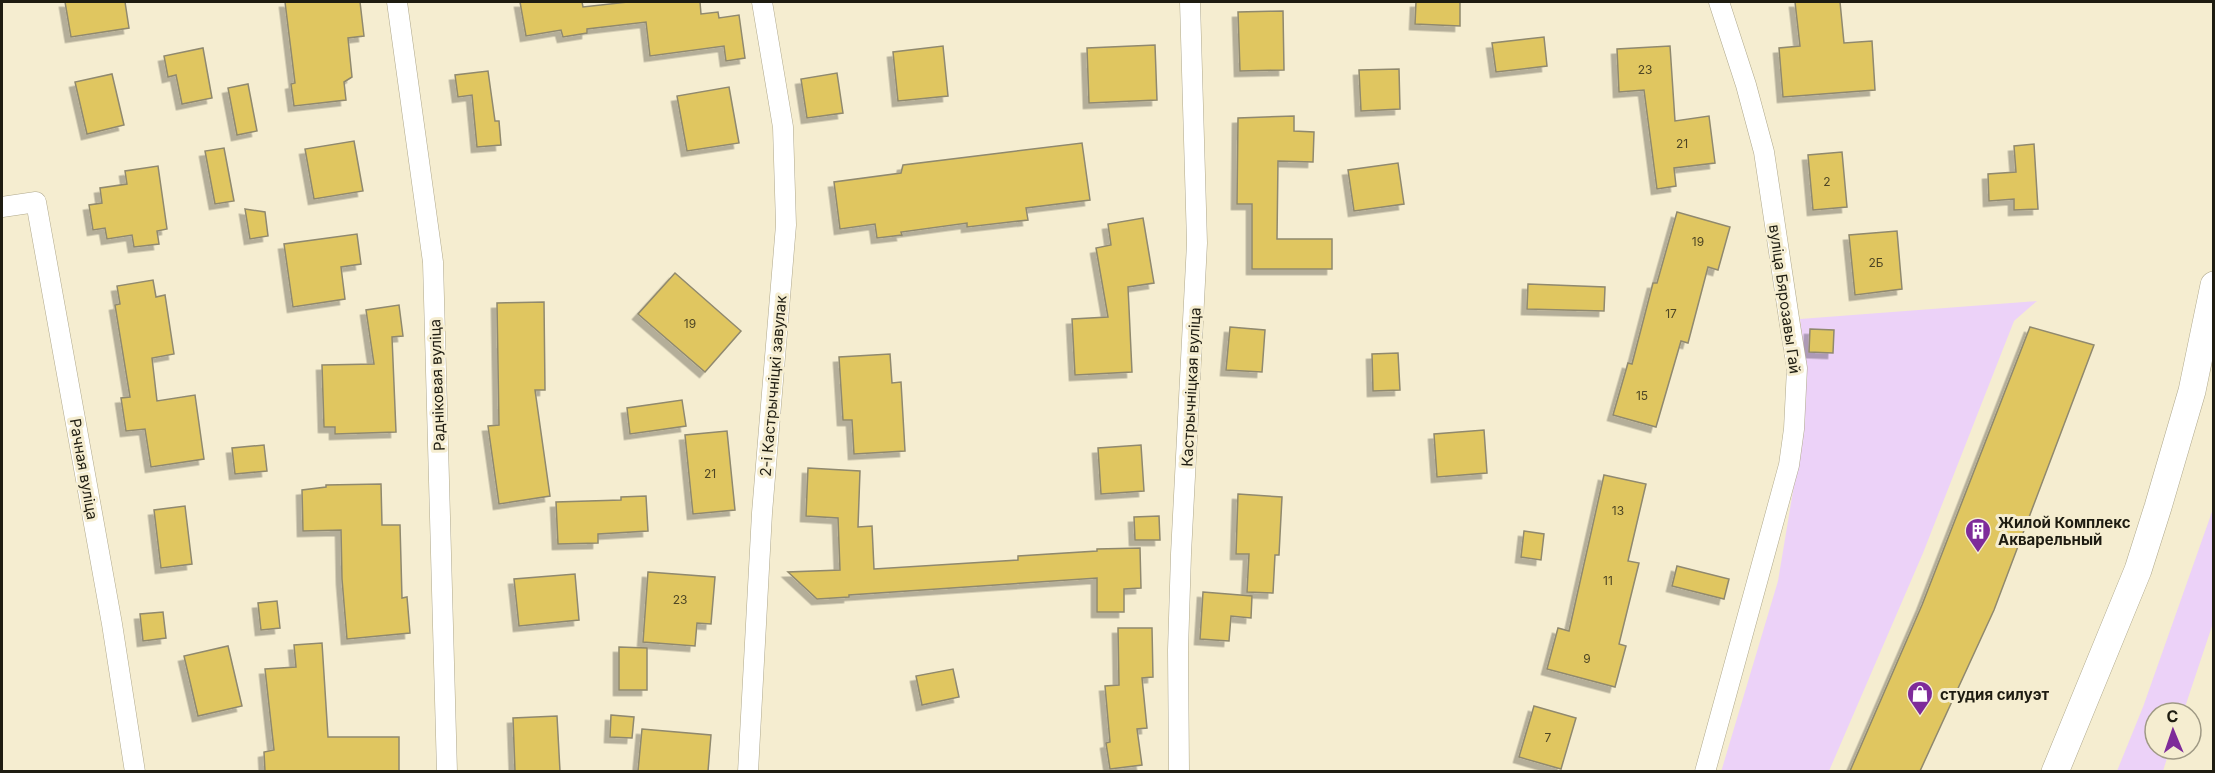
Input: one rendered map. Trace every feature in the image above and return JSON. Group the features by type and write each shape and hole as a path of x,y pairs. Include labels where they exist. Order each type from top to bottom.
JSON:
{"main road":[{"path":"2055,771 2133,581 2158,507 2192,391 2214,285"}],"street":[{"name":"Радніковая вуліца","path":"397,2 433,262 447,771"},
{"name":"2-і Кастрычніцкі завулак","path":"748,771 762,513 786,225 783,127 762,2"},
{"name":"Кастрычніцкая вуліца","path":"1179,771 1180,564 1197,243 1190,2"},
{"name":"вуліца Бярозавы Гай","path":"1705,771 1789,465 1794,429 1797,368 1764,152 1746,85 1719,2"},
{"name":"Рачная вуліца","path":"2,207 36,202 112,624 135,771"}],"shaded area":[{"path":"2037,301 2014,321 1923,553 1829,771 1721,772 1778,581 1800,449 1805,367 1800,319"},
{"path":"2213,509 2213,623 2187,701 2145,701"},
{"path":"2143,707 2143,761 2166,761 2163,771 2117,771"}],"building":[{"path":"65,2 125,2 129,28 71,37"},
{"path":"285,2 360,2 364,36 348,38 352,77 344,82 346,100 294,106 291,84 295,83"},
{"path":"520,2 582,2 583,7 628,2 700,2 701,14 718,12 719,18 739,15 745,58 726,61 724,46 650,56 646,22 587,29 587,33 563,37 561,30 526,36"},
{"path":"1416,2 1460,2 1460,26 1415,24"},
{"path":"1795,2 1840,2 1844,43 1872,41 1875,90 1783,97 1779,48 1800,46"},
{"path":"1283,11 1284,70 1240,71 1238,12"},
{"path":"1544,37 1547,66 1496,72 1492,43"},
{"path":"1155,45 1157,100 1089,103 1087,48"},
{"path":"943,46 948,96 898,101 893,52"},
{"path":"1670,46 1675,121 1709,116 1715,163 1674,168 1676,186 1657,189 1644,90 1619,92 1617,49"},
{"path":"203,48 212,98 182,104 176,75 168,77 164,56"},
{"path":"1399,69 1400,109 1361,111 1359,70"},
{"path":"488,71 495,121 499,121 501,145 477,147 472,95 458,97 455,75"},
{"path":"837,73 843,113 807,118 801,79"},
{"path":"112,74 124,125 87,134 75,82"},
{"path":"248,84 257,131 237,135 228,88"},
{"path":"729,87 739,143 687,151 677,96"},
{"path":"1294,116 1294,131 1314,132 1313,162 1278,161 1277,239 1332,239 1332,269 1252,269 1252,204 1237,204 1238,118"},
{"path":"354,141 363,191 314,199 305,149"},
{"path":"1082,143 1090,200 1026,208 1028,220 967,227 967,223 901,232 902,235 877,238 875,224 840,229 834,182 901,173 903,165"},
{"path":"2034,144 2038,209 2014,210 2014,199 1989,201 1988,174 2016,172 2014,146"},
{"path":"224,148 234,201 215,204 205,151"},
{"path":"1842,152 1847,207 1813,210 1808,155"},
{"path":"1398,163 1404,204 1354,211 1348,170"},
{"path":"158,166 167,229 157,231 159,244 134,247 132,235 107,239 105,228 93,230 89,205 102,203 100,188 127,184 125,171"},
{"path":"245,209 265,212 268,236 250,239"},
{"path":"1677,212 1730,227 1718,270 1708,267 1688,343 1681,341 1656,427 1613,415 1628,363 1632,364 1653,283 1657,283"},
{"path":"1143,218 1154,283 1128,287 1132,372 1075,375 1072,319 1108,317 1096,248 1111,245 1108,224"},
{"path":"1897,231 1902,289 1855,295 1849,235"},
{"path":"357,234 361,264 341,267 345,299 293,307 284,244"},
{"path":"675,273 741,331 705,372 638,314"},
{"path":"153,280 156,297 165,295 174,354 152,358 157,401 195,395 204,459 151,467 145,429 126,431 121,398 130,397 115,305 120,304 117,286"},
{"path":"1528,284 1605,287 1604,311 1527,309"},
{"path":"544,302 545,390 535,390 550,496 499,504 488,426 499,425 497,303"},
{"path":"399,305 403,336 392,337 396,432 335,434 335,427 324,427 322,365 374,364 366,310"},
{"path":"1230,327 1265,330 1262,372 1226,370"},
{"name":"Жилой Комплекс Акварельный","path":"2030,327 2094,345 1994,610 1920,771 1850,771 1922,605"},
{"path":"1810,329 1834,330 1833,353 1809,352"},
{"path":"1398,353 1400,390 1373,391 1372,354"},
{"path":"890,354 892,383 901,382 905,451 854,454 852,420 843,420 839,357"},
{"path":"682,400 686,426 630,434 627,408"},
{"path":"1484,430 1487,473 1437,477 1434,434"},
{"path":"727,431 735,510 693,514 685,435"},
{"path":"264,445 267,471 235,474 232,448"},
{"path":"1141,445 1144,491 1101,494 1098,448"},
{"path":"808,468 860,471 858,527 872,526 874,569 1018,560 1018,556 1097,551 1097,549 1140,548 1141,588 1124,589 1124,612 1097,612 1097,578 817,599 788,572 840,570 838,518 806,516"},
{"path":"1604,475 1646,484 1628,561 1639,563 1619,644 1626,646 1615,687 1547,669 1558,628 1569,631"},
{"path":"381,484 382,525 400,525 402,598 407,597 410,633 347,639 341,530 303,531 302,490 326,487 326,485"},
{"path":"1238,494 1282,497 1279,555 1275,555 1273,593 1247,592 1249,554 1236,554"},
{"path":"646,496 648,531 598,534 598,543 558,544 556,502 621,500 621,497"},
{"path":"185,506 192,564 161,568 154,510"},
{"path":"1159,516 1160,540 1135,540 1134,517"},
{"path":"1524,531 1544,534 1541,560 1521,557"},
{"path":"1677,566 1729,579 1724,599 1672,586"},
{"path":"648,572 715,577 711,624 697,623 695,646 643,642"},
{"path":"575,574 579,620 519,626 514,579"},
{"path":"1203,592 1252,596 1251,618 1231,616 1229,641 1200,639"},
{"path":"277,601 280,628 261,630 258,603"},
{"path":"163,612 166,638 143,641 140,614"},
{"path":"1118,628 1152,628 1153,677 1142,678 1147,728 1137,729 1142,765 1110,769 1106,743 1110,742 1105,686 1119,685"},
{"path":"322,643 328,737 399,737 399,771 265,771 264,752 274,750 265,669 296,667 294,645"},
{"path":"228,646 242,706 198,716 184,656"},
{"path":"619,647 647,648 647,690 619,690"},
{"path":"953,669 959,697 922,705 916,676"},
{"path":"1534,706 1576,718 1561,769 1519,757"},
{"path":"611,715 634,717 632,738 610,737"},
{"path":"557,716 560,771 515,771 513,718"},
{"path":"642,729 711,735 708,771 638,771"}],"place":[{"name":"Жилой Комплекс Акварельный","path":"1978,554"},
{"name":"студия силуэт","path":"1920,717"}]}
